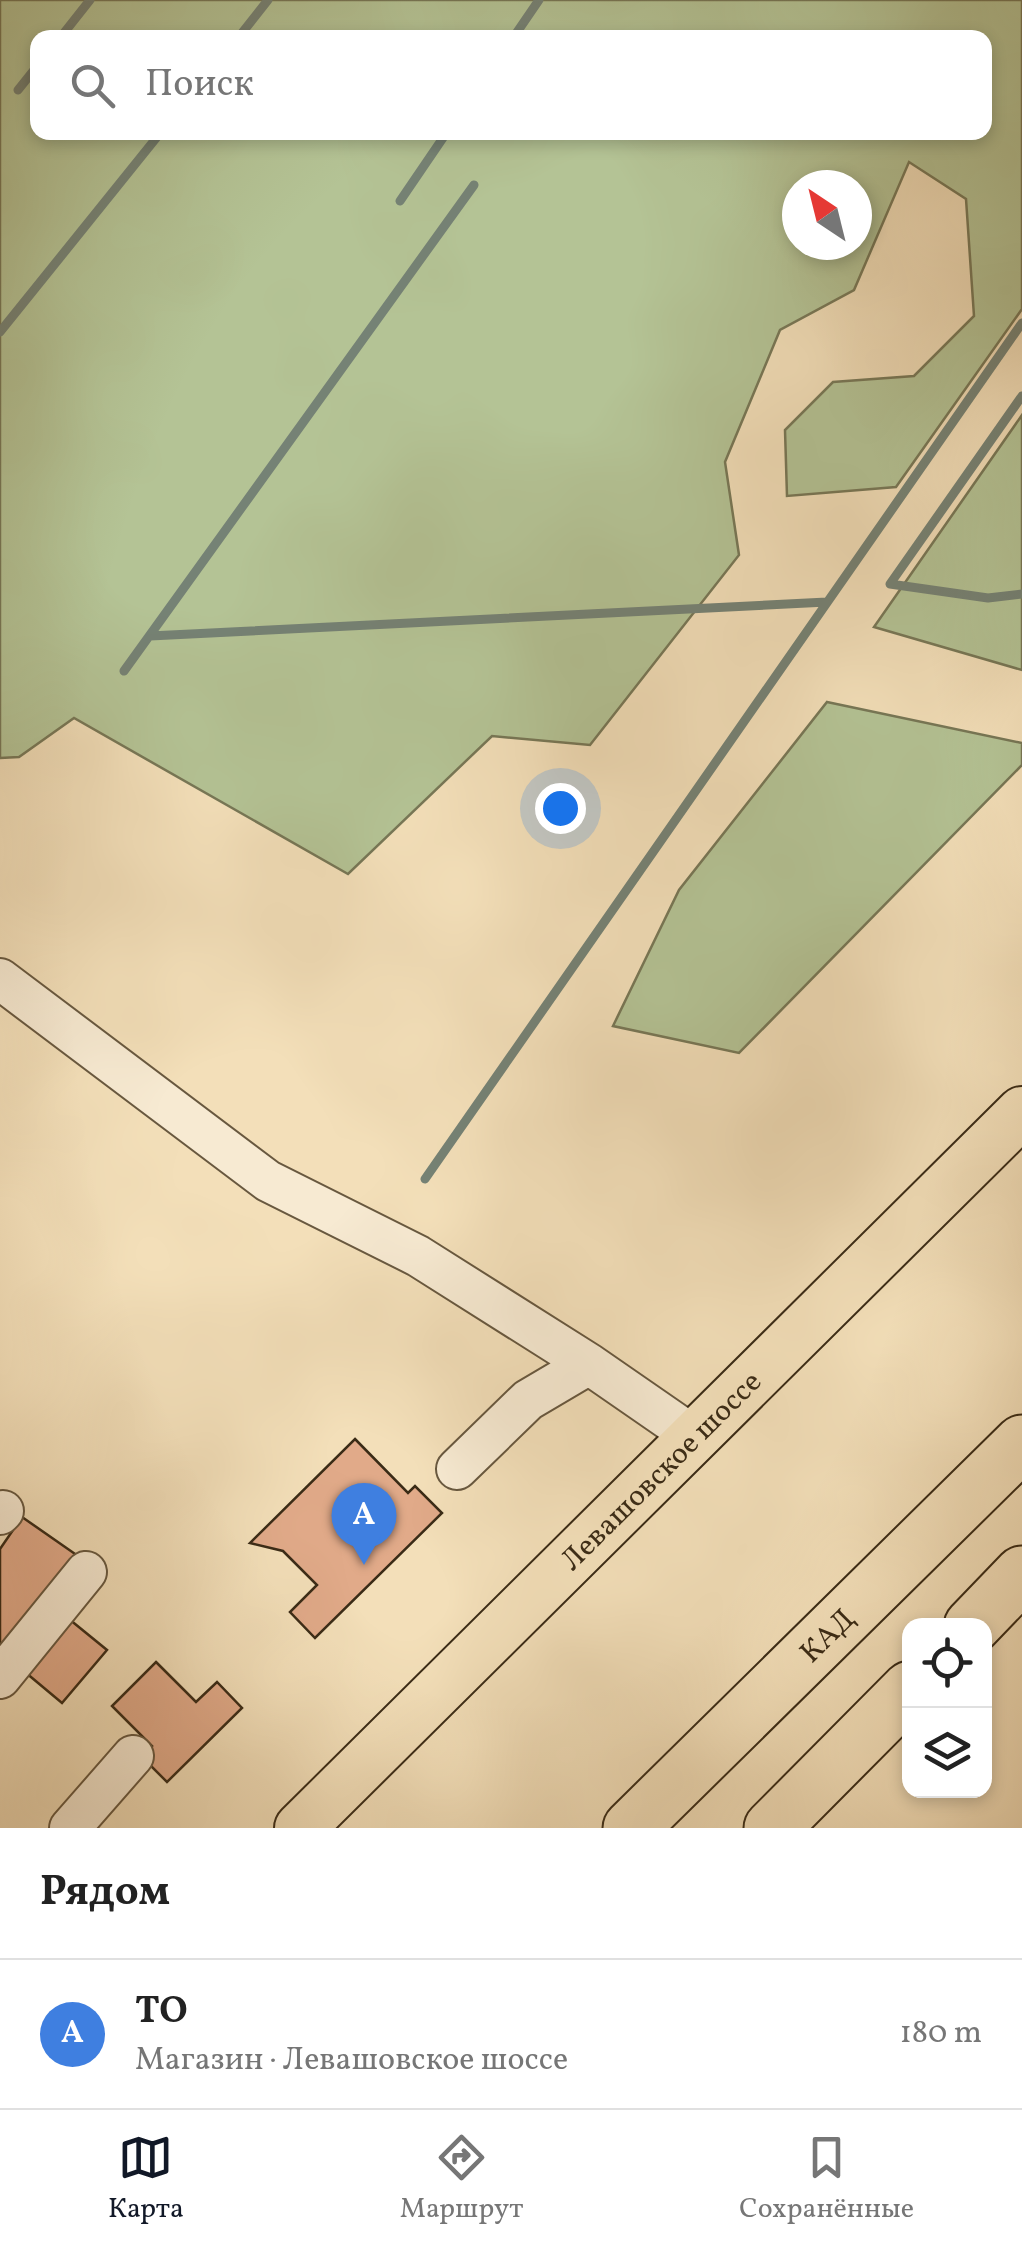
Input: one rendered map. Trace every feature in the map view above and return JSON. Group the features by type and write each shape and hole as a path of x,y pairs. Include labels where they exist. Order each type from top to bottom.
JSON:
{"highway":[{"name":"КАД","path":"631,1828 1022,1443"},
{"path":"980,1618 1022,1574"},
{"path":"772,1828 902,1696"}],"main road":[{"name":"Левашовское шоссе","path":"300,1828 1022,1112"}],"street":[{"path":"0,979 268,1181 418,1256 589,1364 696,1438"},
{"path":"456,1469 528,1400 589,1364"},
{"path":"0,1678 86,1572"},
{"path":"70,1828 133,1756"}],"green space":[{"path":"0,0 1022,0 1022,309 896,487 787,496 785,430 833,382 914,376 974,316 966,199 909,162 872,248 872,170 782,170 782,260 867,260 854,290 780,330 725,462 739,555 590,745 492,736 348,874 74,718 19,757 0,758"},
{"path":"1022,415 1022,670 874,627"},
{"path":"827,702 1022,743 1022,765 739,1053 613,1026 679,890"}],"building":[{"path":"355,1439 408,1493 415,1486 442,1513 315,1638 290,1612 317,1585 283,1551 250,1543"},
{"path":"22,1517 78,1556 0,1664 0,1549"},
{"path":"69,1619 107,1650 62,1703 25,1672"},
{"path":"156,1662 196,1702 217,1682 242,1708 167,1782 142,1757 152,1746 112,1706"}],"waterway":[{"path":"66,30 90,0"},
{"path":"244,30 268,0"},
{"path":"518,30 539,0"},
{"path":"18,90 30,75"},
{"path":"0,332 155,140"},
{"path":"400,201 442,140"},
{"path":"124,671 474,185"},
{"path":"425,1179 1022,323"},
{"path":"1022,396 890,584 988,598 1022,594"},
{"path":"150,636 827,602"}],"place":[{"name":"ТО","path":"364,1565"}]}
